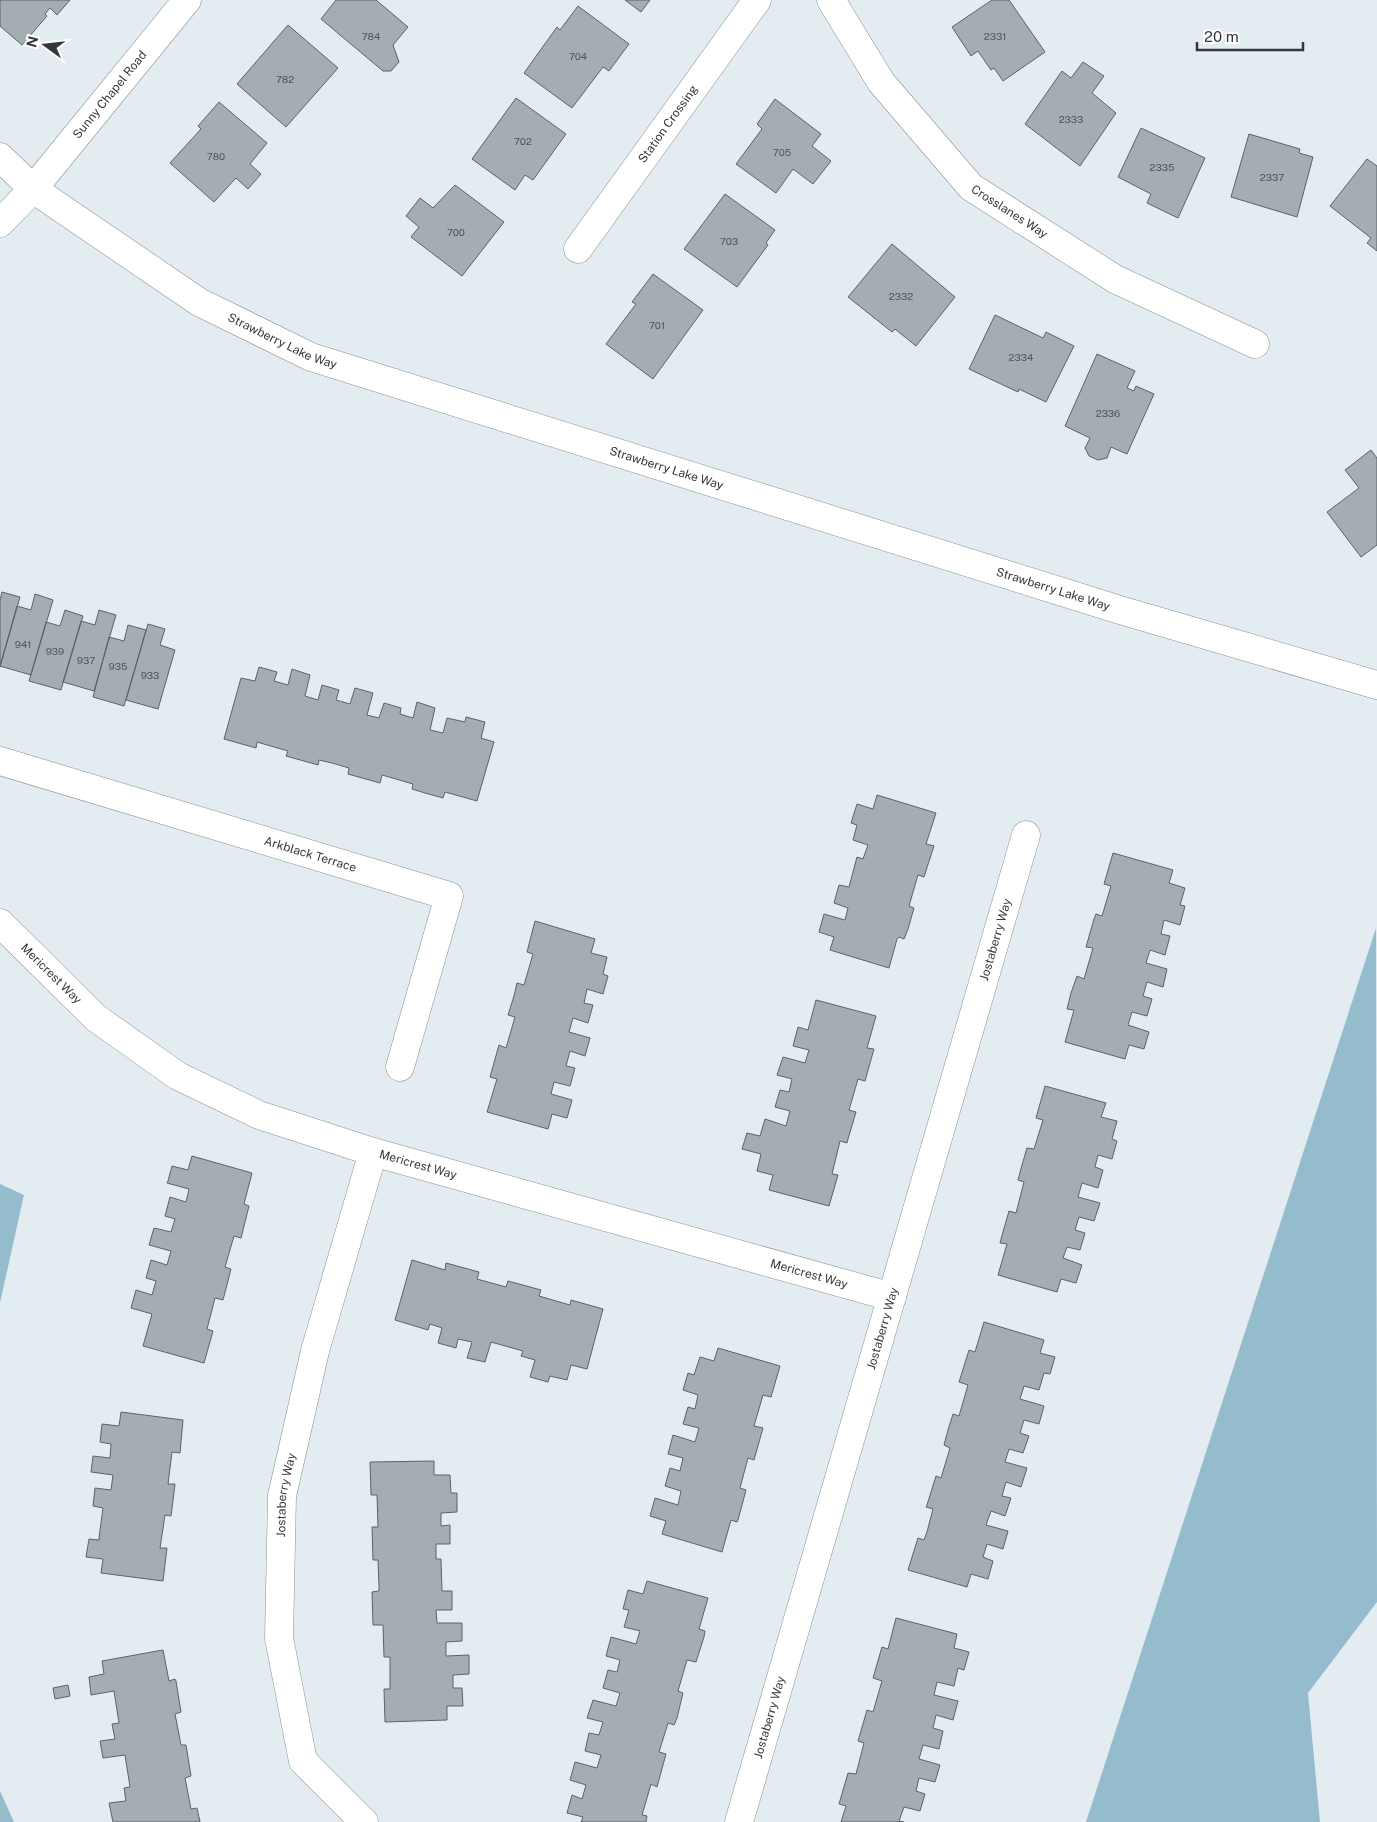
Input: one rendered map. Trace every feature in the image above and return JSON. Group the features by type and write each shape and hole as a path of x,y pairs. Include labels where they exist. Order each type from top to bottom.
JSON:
{"street":[{"name":"Sunny Chapel Road","path":"0,223 33,189 187,0"},
{"name":"Station Crossing","path":"578,249 757,0"},
{"name":"Crosslanes Way","path":"831,0 881,82 971,187 1115,279 1255,344"},
{"name":"Strawberry Lake Way","path":"0,157 33,189 199,302 311,357 1120,610 1377,685"},
{"name":"Arkblack Terrace","path":"0,761 449,896 400,1067"},
{"name":"Jostaberry Way","path":"739,1822 1026,835"},
{"name":"Mericrest Way","path":"0,923 96,1018 178,1076 259,1114 373,1152 892,1298"},
{"name":"Jostaberry Way","path":"364,1822 303,1761 279,1638 282,1496 315,1351 373,1152"}],"shaded area":[{"path":"1376,928 1377,1602 1308,1693 1320,1822 1086,1822"},
{"path":"0,1184 24,1195 0,1303"},
{"path":"0,1791 14,1822 0,1822"}],"building":[{"path":"0,0 70,0 57,15 50,8 45,14 47,16 22,45 0,26"},
{"path":"336,0 376,0 408,27 393,45 399,62 391,71 383,71 321,19"},
{"path":"625,0 650,0 641,12"},
{"path":"992,0 1009,0 1045,52 1003,81 994,68 991,70 978,51 971,56 952,27"},
{"path":"578,6 629,44 609,71 603,67 572,108 524,73 557,27 560,30"},
{"path":"288,25 338,68 286,127 237,84"},
{"path":"1083,62 1104,76 1092,93 1116,113 1080,166 1025,124 1062,71 1071,78"},
{"path":"516,98 566,134 533,180 525,175 515,190 472,159"},
{"path":"775,99 821,134 812,146 831,161 813,184 793,169 776,193 736,164 762,129 757,124"},
{"path":"219,102 267,143 250,164 261,174 248,189 236,178 214,202 170,163 201,129 198,126"},
{"path":"1141,128 1205,158 1178,218 1147,203 1151,194 1118,177"},
{"path":"1249,134 1300,149 1299,153 1313,157 1297,217 1231,197"},
{"path":"1367,159 1377,166 1377,251 1367,243 1371,238 1330,206"},
{"path":"455,185 504,222 462,276 411,237 419,227 406,216 420,198 433,208"},
{"path":"725,194 775,230 766,243 768,245 737,287 684,249"},
{"path":"892,244 955,297 916,346 895,329 892,332 848,297"},
{"path":"653,274 703,310 653,379 606,344 636,304 632,302"},
{"path":"995,315 1043,338 1046,332 1074,346 1046,402 1019,389 1018,392 969,369"},
{"path":"1097,354 1135,371 1127,388 1134,391 1136,386 1154,394 1127,454 1111,447 1107,458 1098,460 1089,456 1085,448 1090,438 1065,426"},
{"path":"1371,450 1377,458 1377,545 1361,557 1327,512 1359,488 1345,470"},
{"path":"2,592 20,597 0,667 0,600"},
{"path":"35,594 53,600 31,675 0,666 17,606 31,610"},
{"path":"65,610 83,616 61,690 29,681 46,622 60,626"},
{"path":"99,610 116,615 94,691 63,682 81,621 95,625"},
{"path":"148,624 165,629 160,645 175,650 158,709 126,700"},
{"path":"128,625 146,630 124,706 93,697 109,637 124,641"},
{"path":"259,667 277,672 274,681 288,685 292,669 310,675 305,696 318,700 322,685 339,690 336,700 350,704 355,688 373,693 367,715 379,718 384,703 401,708 400,714 413,718 417,702 435,708 430,730 443,733 447,718 465,722 466,717 485,722 481,738 494,742 477,801 445,792 443,798 412,789 413,784 382,775 380,783 348,774 349,768 332,763 319,760 318,765 286,756 288,751 257,742 256,748 224,739 241,678 255,681"},
{"path":"877,795 936,813 926,844 934,846 924,877 918,875 909,906 914,908 908,929 904,939 899,937 897,939 889,968 830,950 834,937 819,932 824,914 845,920 848,908 834,903 839,885 849,887 857,857 863,859 868,845 853,840 857,825 851,823 857,804 873,809"},
{"path":"1113,853 1173,870 1169,883 1185,888 1180,905 1185,906 1180,925 1164,920 1161,934 1170,936 1165,955 1150,950 1146,963 1167,969 1163,987 1147,982 1143,996 1152,999 1147,1016 1132,1012 1128,1025 1149,1032 1144,1049 1129,1045 1125,1059 1065,1042 1074,1010 1067,1009 1071,993 1077,976 1084,979 1093,948 1086,947 1094,919 1096,914 1102,916 1111,886 1104,884"},
{"path":"535,921 595,939 591,953 607,957 603,974 608,976 603,994 587,989 584,1003 593,1005 588,1023 573,1018 569,1032 590,1038 585,1056 570,1051 566,1066 575,1068 570,1086 554,1082 551,1094 572,1100 567,1118 552,1114 548,1129 487,1112 497,1079 490,1077 499,1045 506,1048 515,1017 508,1015 517,983 524,985 533,954 527,952"},
{"path":"816,1000 876,1016 867,1048 874,1049 865,1081 858,1079 849,1110 856,1112 847,1143 840,1141 832,1174 838,1175 829,1206 769,1190 773,1175 757,1171 761,1154 742,1149 747,1133 760,1136 765,1119 786,1126 790,1111 775,1107 780,1090 789,1092 792,1079 777,1075 783,1057 805,1063 809,1050 793,1046 798,1027 808,1030"},
{"path":"1045,1086 1106,1103 1101,1117 1117,1121 1112,1139 1117,1141 1112,1159 1098,1155 1095,1167 1103,1170 1098,1188 1082,1183 1078,1197 1100,1203 1094,1221 1079,1217 1075,1230 1085,1233 1080,1250 1067,1247 1063,1258 1082,1265 1076,1283 1061,1279 1057,1292 998,1275 1007,1244 1000,1243 1003,1232 1009,1211 1016,1213 1024,1182 1018,1180 1022,1165 1027,1148 1034,1149 1043,1120 1036,1118"},
{"path":"192,1156 252,1173 244,1204 249,1206 241,1238 234,1236 225,1267 231,1269 223,1300 215,1298 207,1329 213,1331 204,1363 143,1346 152,1314 131,1308 136,1290 152,1295 156,1281 146,1278 151,1260 167,1265 171,1251 149,1245 154,1228 171,1232 175,1219 165,1216 170,1197 186,1202 189,1189 167,1183 172,1166 188,1170"},
{"path":"412,1260 445,1270 446,1263 479,1272 477,1279 506,1287 508,1281 541,1290 539,1296 570,1305 571,1300 603,1309 587,1369 571,1365 567,1380 550,1376 548,1382 530,1377 535,1360 521,1356 523,1351 491,1342 485,1362 467,1358 472,1342 458,1339 456,1348 438,1343 442,1328 430,1324 428,1330 395,1320"},
{"path":"984,1322 1044,1340 1040,1353 1055,1357 1050,1374 1044,1373 1039,1390 1024,1386 1020,1399 1044,1406 1039,1424 1024,1420 1020,1433 1029,1436 1023,1453 1009,1449 1005,1462 1027,1468 1021,1487 1006,1482 1002,1496 1011,1498 1005,1516 991,1511 986,1525 1008,1531 1003,1549 987,1544 983,1557 993,1561 988,1579 971,1574 967,1587 908,1570 918,1538 924,1540 927,1532 933,1509 926,1507 936,1476 941,1478 950,1448 944,1445 953,1414 959,1416 968,1385 959,1382 969,1350 975,1352"},
{"path":"718,1348 780,1366 771,1397 763,1395 754,1426 763,1428 754,1460 748,1458 740,1488 746,1490 738,1520 737,1522 731,1520 722,1552 662,1534 666,1521 650,1516 655,1498 678,1505 681,1491 665,1486 670,1468 680,1471 683,1458 668,1454 673,1435 695,1442 699,1428 683,1424 688,1407 695,1409 698,1395 683,1390 688,1373 694,1375 700,1357 714,1361"},
{"path":"121,1412 183,1420 180,1453 172,1452 168,1484 175,1484 171,1516 165,1515 160,1548 167,1548 163,1581 101,1573 103,1559 86,1557 89,1539 99,1540 103,1508 93,1506 95,1488 111,1490 113,1475 91,1472 93,1456 110,1458 111,1444 100,1442 102,1424 119,1426"},
{"path":"434,1461 434,1475 450,1475 451,1493 457,1493 457,1512 441,1513 441,1526 450,1525 450,1544 436,1544 436,1559 441,1559 442,1591 452,1591 452,1610 436,1610 437,1623 462,1623 462,1641 446,1642 446,1656 469,1655 469,1674 453,1675 453,1688 462,1688 463,1706 447,1706 447,1720 385,1722 384,1689 390,1689 390,1657 384,1657 383,1625 373,1625 372,1592 379,1591 379,1586 378,1560 373,1560 372,1527 378,1527 377,1495 371,1495 370,1462"},
{"path":"647,1581 708,1598 699,1629 705,1631 704,1637 696,1662 687,1660 678,1691 683,1693 677,1718 674,1725 668,1723 659,1752 666,1754 657,1787 651,1784 642,1815 647,1816 646,1822 581,1822 583,1817 567,1813 572,1795 582,1799 586,1785 570,1780 575,1762 597,1768 601,1755 585,1751 589,1733 599,1735 603,1722 587,1718 593,1700 616,1706 620,1693 603,1688 608,1670 617,1672 620,1660 606,1656 611,1637 636,1644 640,1631 624,1627 629,1610 623,1609 628,1590 643,1594"},
{"path":"896,1618 957,1634 954,1648 969,1652 964,1670 958,1668 954,1686 937,1682 934,1695 958,1701 953,1720 936,1715 933,1728 943,1731 939,1749 923,1745 919,1759 940,1765 935,1782 919,1778 916,1791 925,1794 920,1811 904,1807 899,1821 904,1822 841,1822 846,1806 839,1804 848,1773 856,1774 864,1743 858,1741 867,1710 873,1712 882,1681 873,1678 882,1647 888,1649"},
{"path":"163,1650 169,1681 175,1679 176,1681 181,1712 175,1714 181,1745 186,1745 191,1776 185,1778 191,1809 197,1808 200,1822 113,1822 109,1803 126,1801 124,1788 130,1787 125,1755 103,1758 100,1741 115,1739 112,1724 119,1723 114,1691 91,1695 89,1677 104,1674 102,1661"},
{"path":"68,1685 70,1696 55,1699 53,1688"}]}
